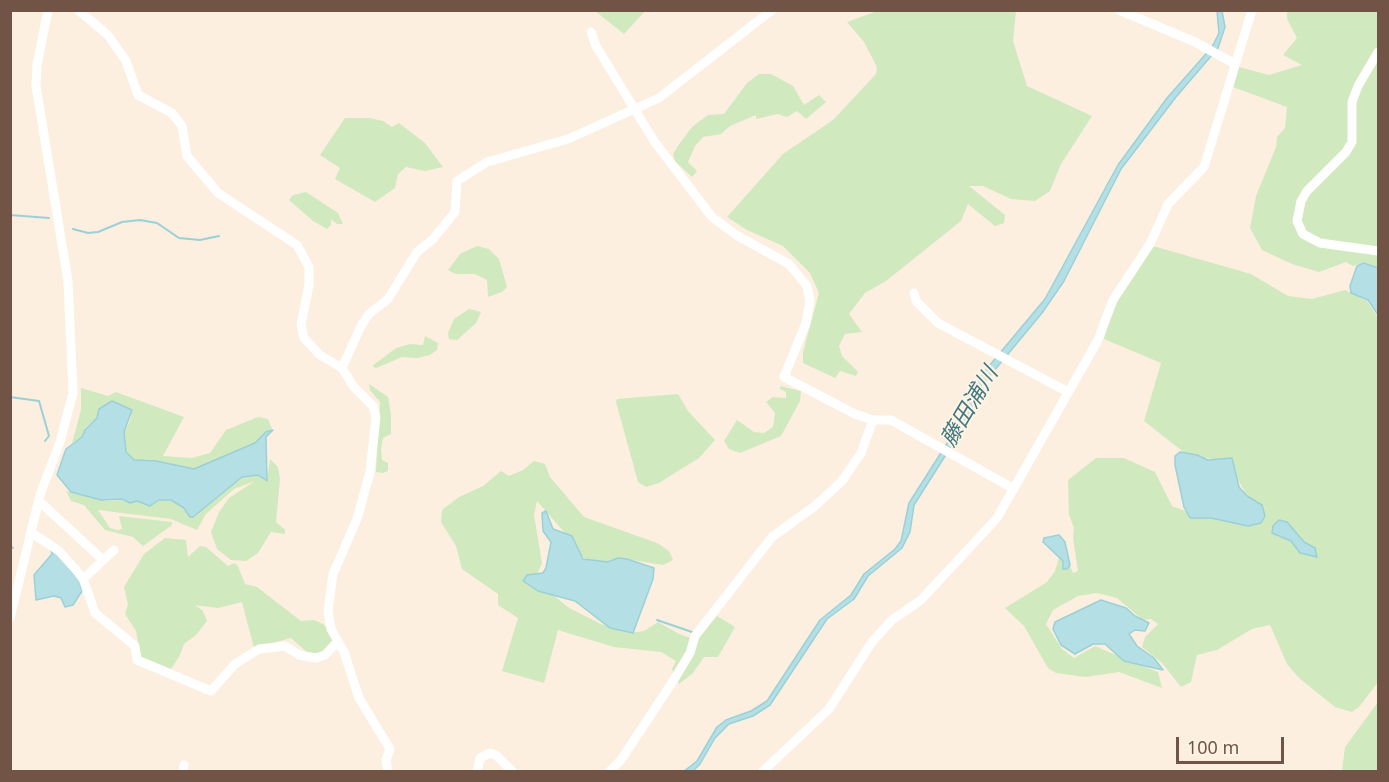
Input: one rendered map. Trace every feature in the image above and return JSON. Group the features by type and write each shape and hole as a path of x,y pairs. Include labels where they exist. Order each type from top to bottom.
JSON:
{"street":[{"path":"10,618 39,501 69,416 74,365 68,281 36,86 37,65 48,10"},
{"path":"78,10 108,35 126,61 138,95 172,113 182,126 187,156 218,194 297,245 309,267 309,285 301,325 304,338 320,355 342,368 353,386 373,406 376,417 370,472 357,519 330,585 328,611 331,629 344,652 359,698 390,749 386,760 388,771"},
{"path":"342,368 369,314 388,299 417,252 433,239 455,212 457,181 487,162 568,139 659,98 772,10"},
{"path":"1119,10 1195,42 1235,64"},
{"path":"762,771 829,709 872,642 891,620 921,600 997,518 1098,340 1113,300 1146,252 1168,204 1204,167 1251,10"},
{"path":"591,32 596,46 654,141 712,217 736,235 789,264 807,286 810,301 806,323 784,378 855,414 873,420 891,420 1014,489"},
{"path":"1378,52 1358,86 1352,102 1352,142 1347,152 1307,191 1301,201 1297,220 1303,234 1320,243 1378,251"},
{"path":"914,293 916,301 938,323 1068,392"},
{"path":"609,771 621,760 675,678 690,653 695,636 772,537 815,506 842,481 861,453 873,420"},
{"path":"39,501 103,560"},
{"path":"32,533 59,551 83,579 95,612 135,646 137,660 211,691 235,664 259,649 285,646 299,655 316,658 325,655 338,641"},
{"path":"83,579 114,550"},
{"path":"477,771 480,758 490,753 496,755 513,771"}],"green space":[{"path":"595,10 646,10 624,34 595,11"},
{"path":"880,10 1016,11 1013,41 1027,86 1092,116 1061,164 1050,191 1035,201 1011,199 983,186 969,186 1005,215 1004,223 995,226 968,204 961,221 886,281 865,293 849,314 862,332 845,334 839,346 842,356 858,372 856,376 840,371 835,378 803,363 803,352 819,293 810,273 783,246 747,230 727,217 783,154 833,120 876,74 877,67 864,42 847,22"},
{"path":"1287,11 1378,11 1378,268 1365,262 1353,266 1346,262 1319,272 1292,264 1262,250 1250,228 1256,196 1276,147 1277,137 1285,128 1287,107 1233,87 1239,67 1269,75 1302,65 1283,55 1297,38 1287,19"},
{"path":"759,74 771,74 793,86 804,105 819,95 826,102 806,119 797,111 787,117 778,114 756,119 756,115 730,126 721,134 703,137 695,146 688,162 697,171 692,177 675,161 673,154 680,143 692,127 708,115 724,114 747,83"},
{"path":"345,118 369,118 383,121 392,127 399,123 425,143 443,167 425,171 406,167 398,174 395,188 375,202 335,179 340,168 320,155"},
{"path":"306,192 338,213 343,224 337,224 331,219 331,225 327,229 313,221 289,200 293,195"},
{"path":"477,246 489,249 499,259 507,287 502,292 488,297 487,280 475,274 456,274 448,270 460,254"},
{"path":"1153,246 1251,274 1288,296 1312,299 1345,290 1367,301 1378,318 1378,682 1359,707 1352,712 1335,707 1299,678 1287,664 1270,625 1252,629 1217,650 1197,655 1191,682 1181,687 1162,663 1142,647 1145,637 1158,624 1151,619 1143,620 1117,598 1097,593 1078,596 1053,610 1046,624 1062,649 1074,658 1095,646 1158,672 1162,688 1119,672 1086,677 1056,673 1048,668 1024,626 1005,608 1047,582 1055,571 1060,555 1068,561 1073,573 1078,571 1073,538 1074,528 1069,515 1068,480 1096,458 1124,458 1155,472 1172,506 1193,514 1262,507 1246,494 1228,462 1186,454 1144,421 1161,363 1104,339 1108,321 1123,290"},
{"path":"469,309 481,312 476,323 457,340 449,339 448,333 454,319"},
{"path":"425,336 438,343 437,350 430,355 417,358 402,357 376,368 372,366 396,348 410,344 423,345"},
{"path":"369,384 388,397 391,415 391,434 383,438 381,448 382,460 388,463 388,471 383,473 376,472 380,402 370,390"},
{"path":"780,386 801,391 800,401 781,436 740,453 729,449 724,441 737,420 754,432 764,433 773,427 775,413 766,402 773,397 786,398 786,392 780,389"},
{"path":"81,388 108,396 116,392 184,417 163,456 192,458 210,453 226,430 258,417 268,419 272,429 256,443 194,469 169,466 156,461 133,460 126,452 124,433 130,421 132,409 118,406 113,401 99,410 97,418 86,427 82,437 72,443 81,410"},
{"path":"678,394 688,411 715,440 699,458 659,483 646,487 638,482 617,399"},
{"path":"270,459 278,467 280,479 276,522 285,530 285,534 271,532 258,553 246,561 231,560 217,549 211,532 219,512 229,498 255,481 234,489 206,514 197,530 171,519 98,510 110,528 118,530 122,529 119,516 172,522 172,525 143,546 133,537 105,530 84,505 71,501 66,491 106,501 121,500 130,503 138,501 149,506 160,500 171,500 184,508 190,517 193,517 242,477 258,475 267,480"},
{"path":"534,461 545,464 550,477 584,517 657,543 669,551 673,560 663,565 631,560 593,562 577,554 571,540 537,501 534,515 542,563 535,580 569,608 601,624 629,633 644,631 658,622 679,634 697,640 717,616 735,627 718,657 704,657 693,673 679,684 672,669 676,661 661,652 614,647 558,630 544,683 502,671 518,618 498,605 498,594 462,569 456,546 441,522 442,510 459,497 483,486 501,471 509,476 523,470"},
{"path":"165,538 186,540 188,557 200,546 206,547 228,566 234,563 238,566 245,584 257,587 301,621 314,620 323,624 329,630 334,642 325,652 309,654 291,638 254,648 242,602 218,608 195,605 203,611 207,621 196,635 184,644 171,669 141,657 136,631 125,614 128,604 124,587 144,554"},
{"path":"1378,702 1378,771 1342,771 1345,747"}],"water":[{"name":"藤田浦川","path":"1217,11 1222,11 1225,27 1218,48 1176,97 1121,169 1064,281 1042,313 979,389 966,423 914,505 910,532 902,548 868,576 854,599 827,619 770,705 753,716 729,724 715,738 700,764 693,771 683,772 697,761 717,727 726,720 751,711 767,701 820,620 851,595 864,574 895,549 901,541 909,503 960,423 979,378 1045,299 1118,165 1167,98 1212,47 1219,33"},
{"path":"1364,263 1378,268 1378,315 1368,300 1351,293 1350,286 1357,266"},
{"path":"112,401 132,410 124,432 126,452 134,460 156,461 194,469 255,443 266,432 273,430 266,437 267,481 258,475 242,477 193,517 190,517 184,508 171,500 159,500 150,506 137,501 130,503 122,499 101,500 71,492 57,475 66,449 82,437 85,430 97,418 99,409"},
{"path":"1180,452 1208,460 1232,458 1239,487 1247,496 1262,505 1265,516 1261,523 1248,526 1211,518 1190,518 1184,507 1175,465 1175,456"},
{"path":"546,511 553,529 572,536 583,559 608,562 618,558 627,559 654,568 653,579 633,633 610,628 575,601 538,591 523,581 527,575 543,573 546,568 551,542 543,531 542,513"},
{"path":"1279,520 1287,522 1304,542 1315,548 1317,557 1300,553 1291,541 1272,533 1273,526"},
{"path":"1059,535 1065,542 1070,565 1067,569 1063,569 1063,561 1043,542 1044,538"},
{"path":"49,545 79,580 82,591 73,605 65,607 61,598 54,596 36,600 34,575 52,554"},
{"path":"1101,600 1126,608 1149,623 1145,631 1135,630 1129,634 1137,646 1154,658 1163,670 1124,661 1105,644 1093,644 1075,654 1061,645 1053,629 1055,622"}],"waterway":[{"path":"10,215 49,218"},
{"path":"73,229 88,233 98,232 122,222 140,220 157,223 179,238 200,240 219,236"},
{"path":"10,397 39,401 49,436 45,441"},
{"path":"657,620 692,632"}]}
